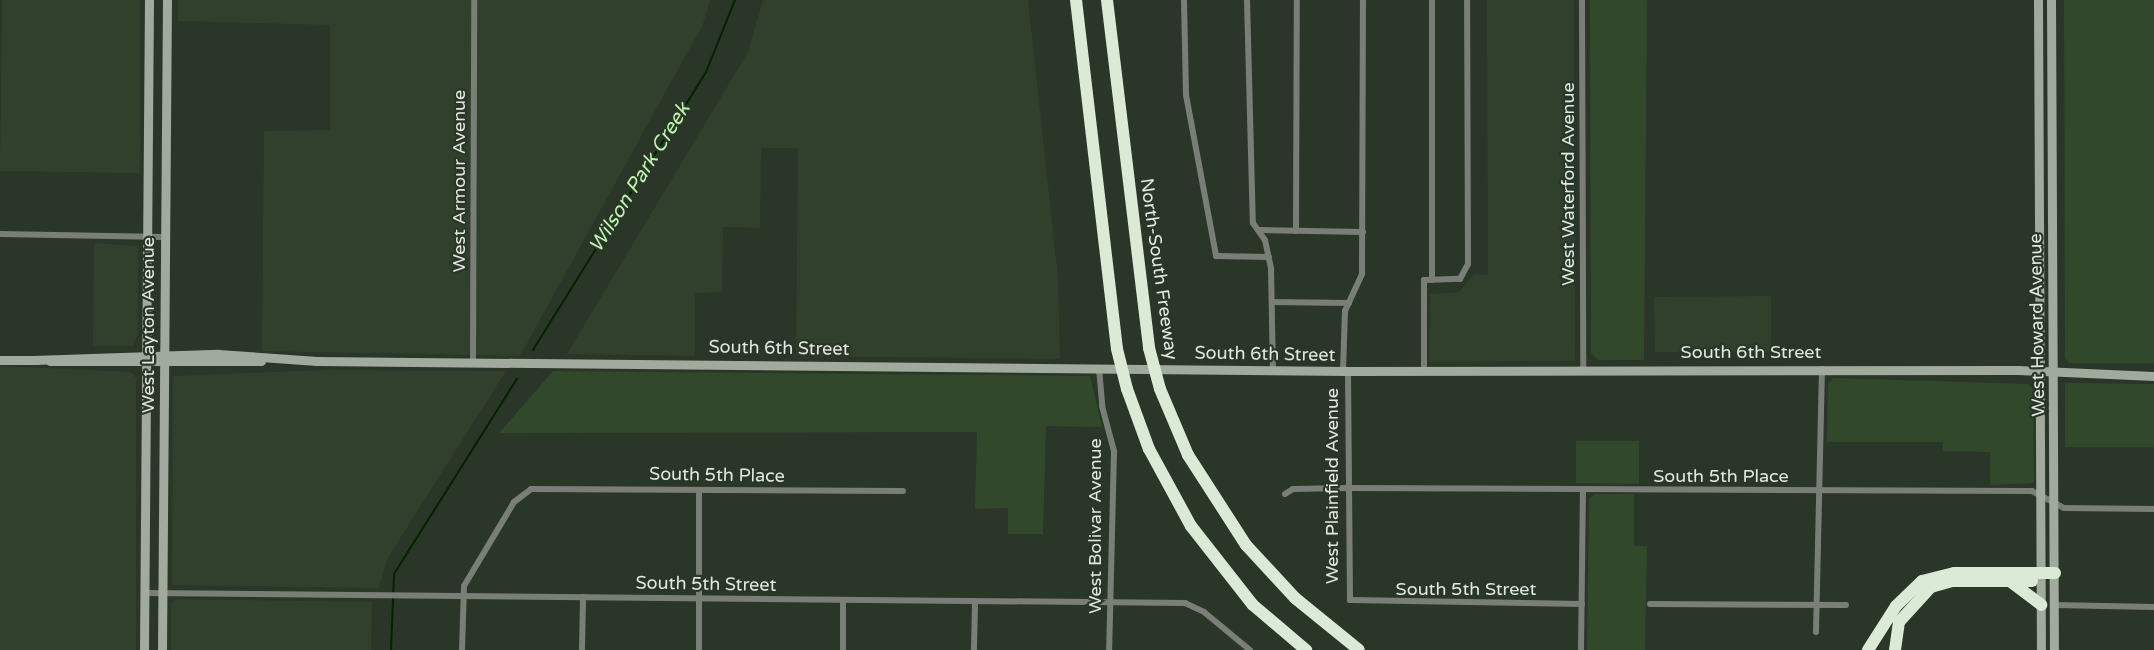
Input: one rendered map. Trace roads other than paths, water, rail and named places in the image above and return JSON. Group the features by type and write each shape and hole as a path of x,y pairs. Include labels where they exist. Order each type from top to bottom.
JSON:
{"highway":[{"path":"1076,0 1117,349 1127,390 1149,449 1191,526 1253,605 1306,650"},
{"name":"North-South Freeway","path":"1107,0 1149,348 1160,390 1188,455 1246,545 1295,598 1359,650"},
{"path":"1868,650 1896,606 1922,581 1954,573 2055,577"},
{"path":"1895,650 1899,622 1931,587 2010,582 2040,577"},
{"path":"2010,582 2040,605"}],"main road":[{"name":"West Layton Avenue","path":"144,650 149,0"},
{"name":"West Layton Avenue","path":"162,650 167,0"},
{"name":"West Howard Avenue","path":"2038,0 2041,650"},
{"name":"West Howard Avenue","path":"2051,0 2054,650"},
{"name":"South 6th Street","path":"0,360 473,361 1346,371 1583,368 1822,369 2154,376"}],"street":[{"name":"West Armour Avenue","path":"473,361 474,0"},
{"path":"1184,0 1186,95 1216,256 1269,257"},
{"path":"1247,0 1251,188 1258,230 1269,257 1273,370"},
{"path":"1296,231 1297,0"},
{"name":"West Plainfield Avenue","path":"1350,600 1346,371 1350,303 1362,274 1363,0"},
{"path":"1432,0 1432,280"},
{"path":"1424,371 1424,280 1460,279 1468,264 1467,0"},
{"name":"West Waterford Avenue","path":"1582,0 1583,368"},
{"path":"1258,230 1363,232"},
{"path":"0,234 147,234 165,237"},
{"path":"1272,302 1350,303"},
{"name":"West Bolivar Avenue","path":"1099,368 1102,406 1114,451 1109,650"},
{"path":"1816,632 1822,369"},
{"name":"South 5th Place","path":"1286,494 1293,489 1347,488 1819,490 2040,495 2064,508 2154,509"},
{"name":"South 5th Place","path":"463,596 514,502 531,489 903,491"},
{"path":"699,490 699,650"},
{"path":"1581,650 1583,490"},
{"name":"South 5th Street","path":"145,593 1190,604 1250,650"},
{"path":"462,650 463,596"},
{"path":"582,650 583,597"},
{"name":"South 5th Street","path":"1350,600 1582,604"},
{"path":"843,601 843,650"},
{"path":"974,650 975,602"},
{"path":"1650,604 1846,605"},
{"path":"2054,605 2154,607"}],"waterway":[{"name":"Wilson Park Creek","path":"533,350 706,72 735,0"},
{"name":"Wilson Park Creek","path":"391,650 394,574 517,379"}]}
